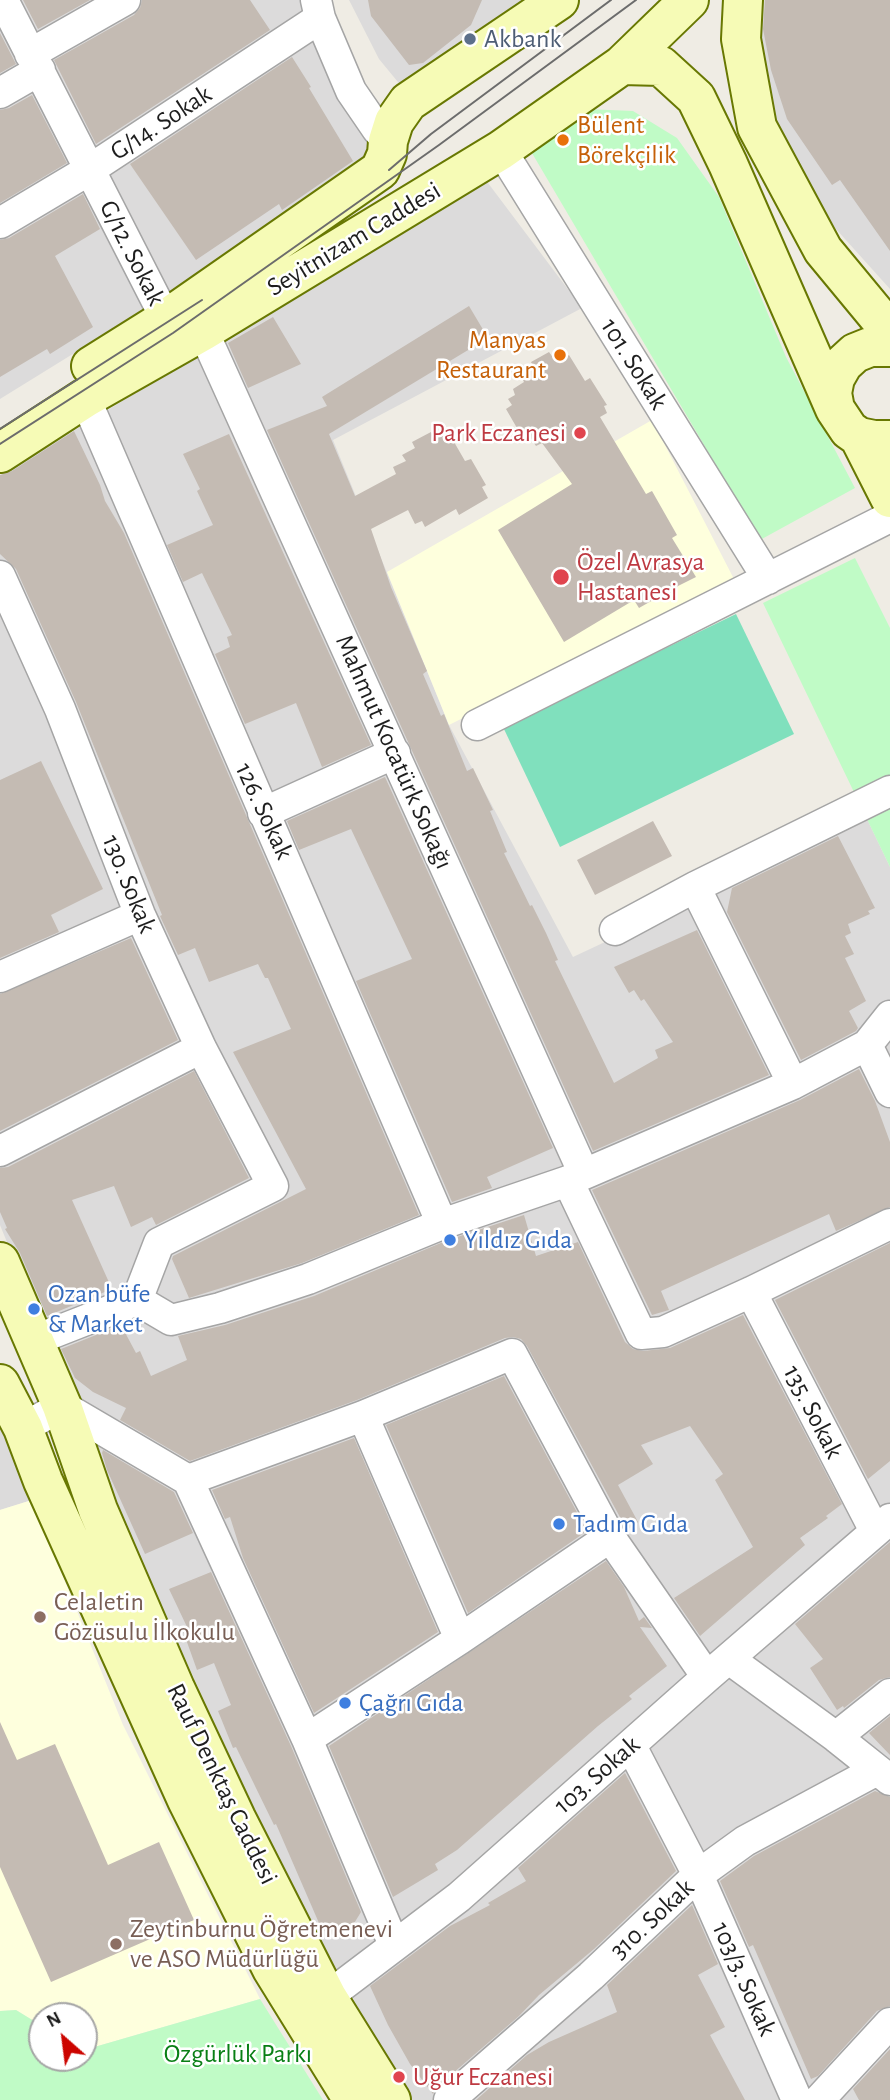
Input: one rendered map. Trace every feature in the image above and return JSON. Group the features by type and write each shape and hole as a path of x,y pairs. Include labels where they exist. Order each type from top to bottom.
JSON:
{"main road":[{"name":"Seyitnizam Caddesi","path":"0,422 166,319 380,170 387,154 394,122 408,102 559,0"},
{"name":"Seyitnizam Caddesi","path":"0,453 85,398 203,331 501,150 622,65 689,0"},
{"path":"743,0 741,39 757,127 823,250 890,331"},
{"path":"622,65 661,66 696,98 734,176 835,409 849,430 875,438 890,498"},
{"path":"835,409 832,393 843,364 855,353 870,347 890,347"},
{"name":"Rauf Denktaş Caddesi","path":"0,1262 62,1406 159,1695 187,1800 266,1957 353,2100"},
{"name":"Rauf Denktaş Caddesi","path":"1,1390 23,1428 64,1528 159,1695 236,1818 327,1997 391,2100"}],"street":[{"name":"G/12. Sokak","path":"3,0 166,319"},
{"path":"0,93 35,62 125,0"},
{"path":"318,9 351,91 388,141"},
{"name":"G/14. Sokak","path":"0,223 89,170 318,9"},
{"name":"101. Sokak","path":"501,150 768,579"},
{"name":"Mahmut Kocatürk Sokağı","path":"203,331 395,753 641,1334 663,1332 751,1292"},
{"name":"126. Sokak","path":"85,398 442,1224"},
{"path":"477,725 890,517"},
{"name":"130. Sokak","path":"0,576 60,709 140,915 201,1048 273,1186 159,1243 137,1300"},
{"path":"264,813 395,753"},
{"path":"615,930 695,887 890,792"},
{"path":"695,887 793,1084"},
{"path":"0,977 140,915"},
{"path":"35,1340 137,1300 171,1320 220,1308 308,1279 442,1224 576,1177 793,1084 867,1045 890,1016"},
{"path":"867,1045 890,1092"},
{"path":"0,1151 201,1048"},
{"path":"751,1292 890,1224"},
{"name":"135. Sokak","path":"751,1292 883,1525"},
{"path":"188,1480 363,1416 512,1354 610,1537 718,1668 836,1737 884,1775"},
{"path":"23,1428 62,1406 188,1480 307,1739 394,1945"},
{"path":"363,1416 460,1639"},
{"path":"64,1528 98,1510"},
{"name":"103. Sokak","path":"310,2032 327,1997 459,1898 883,1525"},
{"path":"307,1739 610,1537"},
{"path":"836,1737 890,1695"},
{"name":"103/3. Sokak","path":"631,1746 698,1875 797,2100"},
{"name":"310. Sokak","path":"449,2100 591,1976 698,1875 745,1841 884,1775"},
{"path":"819,2100 890,2023"}],"shaded area":[{"path":"0,0 300,0 377,160 220,263 0,399"},
{"path":"349,0 545,0 407,93 379,59"},
{"path":"754,0 890,0 890,289 827,219 760,89"},
{"path":"485,179 582,308 333,440 449,725 573,957 867,819 890,867 890,2100 411,2100 295,1897 114,1505 0,1225 0,476"},
{"name":"Özel Avrasya Hastanesi","path":"652,420 735,581 449,725 387,572"},
{"path":"0,1423 32,1500 0,1510"},
{"path":"32,1500 123,1725 260,1999 98,2046 98,2002 28,2002 28,2017 16,2010 0,2011 0,1510"}],"green space":[{"path":"585,109 633,111 677,138 719,197 786,357 855,488 760,540 529,148"},
{"path":"855,558 890,628 890,867 763,603"},
{"path":"736,614 794,734 560,847 503,727"},
{"name":"Özgürlük Parkı","path":"260,1999 323,2100 0,2100 0,2011 16,2010 28,2017 28,2072 98,2072 98,2046"}],"building":[{"path":"23,0 90,0 38,29"},
{"path":"142,0 250,0 270,30 96,144 54,60 134,15"},
{"path":"368,0 482,0 471,25 423,63 409,65 371,16"},
{"path":"765,0 890,0 890,251 840,180 832,185 787,119 771,70 763,29"},
{"path":"0,33 16,64 0,73"},
{"path":"292,57 353,161 282,210 279,204 196,260 130,164"},
{"path":"32,95 67,163 0,203 0,110"},
{"path":"83,194 100,229 55,256 93,327 50,354 47,349 0,377 0,240 9,238"},
{"path":"469,306 488,338 329,434 355,496 396,474 393,467 406,461 402,455 415,448 412,442 431,432 433,436 441,432 445,438 450,435 465,461 471,459 486,485 482,487 488,498 459,515 456,509 425,527 422,521 415,524 408,510 371,529 391,587 427,671 423,674 441,716 444,714 467,771 473,768 493,810 490,811 507,852 504,853 546,933 558,960 555,961 614,1083 658,1058 655,1050 673,1042 644,999 641,1001 634,990 629,993 614,967 697,930 769,1075 593,1151 267,430 327,406 322,397"},
{"path":"273,317 301,364 248,388 228,343"},
{"path":"549,352 552,356 559,352 563,358 569,355 585,381 590,378 607,405 604,406 607,413 600,417 646,494 652,491 677,535 672,538 696,577 672,589 669,597 660,596 639,608 634,600 564,642 498,530 572,484 542,443 536,446 526,431 521,435 506,409 512,405 508,399 515,395 513,389 524,382 521,376 534,369 531,362"},
{"path":"74,431 105,501 124,533 419,1215 302,1263 189,1298 173,1256 306,1189 233,1052 291,1029 268,978 265,978 258,964 209,982 195,948 178,955 160,916 162,915 76,702 16,569 0,554 0,475 12,471"},
{"path":"229,434 371,745 322,767 296,703 245,724 215,654 230,647 227,637 232,635 202,573 183,582 167,545 213,525 183,454"},
{"path":"41,761 103,889 51,915 59,932 0,958 0,780"},
{"path":"385,777 553,1148 487,1177 492,1188 452,1202 356,981 412,959 351,829 299,850 287,821"},
{"path":"653,821 672,856 595,895 577,860"},
{"path":"838,836 875,908 868,911 870,914 848,924 851,933 845,936 854,954 845,958 866,1001 849,1011 858,1028 856,1031 801,1060 727,912 732,888"},
{"path":"131,938 178,1040 0,1131 0,994"},
{"path":"859,1069 875,1101 890,1142 890,1207 836,1231 829,1214 661,1291 669,1310 652,1315 592,1190 800,1100"},
{"path":"194,1071 249,1178 156,1225 152,1217 131,1227 114,1186 72,1200 112,1289 47,1316 20,1253 5,1229 7,1228 0,1212 0,1168 8,1167"},
{"path":"524,1215 536,1256 578,1242 625,1342 633,1349 643,1351 670,1348 743,1315 842,1504 800,1538 805,1545 700,1636 674,1598 753,1547 715,1480 723,1474 690,1426 641,1445 653,1464 618,1485 638,1522 627,1530 521,1339 505,1338 357,1400 190,1461 120,1420 126,1408 93,1392 75,1378 61,1349 121,1325 136,1353 140,1351 151,1376 187,1360 178,1336 225,1325 314,1296 448,1240"},
{"path":"890,1243 890,1461 868,1479 775,1300"},
{"path":"504,1376 587,1531 468,1613 386,1425"},
{"path":"354,1438 438,1632 314,1713 243,1558 230,1517 225,1519 212,1490"},
{"path":"103,1450 174,1492 193,1533 145,1554 107,1470"},
{"path":"890,1542 890,1677 879,1680 844,1708 843,1706 837,1710 810,1668 823,1659 795,1624"},
{"path":"606,1561 624,1587 639,1621 644,1617 652,1628 640,1627 667,1666 629,1696 632,1699 457,1850 435,1864 438,1870 393,1897 329,1746"},
{"path":"211,1572 291,1746 361,1912 353,1925 333,1935 322,1930 276,1824 274,1825 236,1747 233,1748 218,1711 231,1705 214,1663 197,1670 183,1631 188,1629 169,1589"},
{"path":"890,1716 890,1755 869,1733"},
{"path":"0,1722 17,1760 55,1744 108,1865 159,1842 194,1920 51,1982 0,1867"},
{"path":"625,1773 676,1871 594,1949 437,2087 433,2094 410,2064 370,1986 450,1926 490,1905 488,1903 526,1881 518,1868"},
{"path":"875,1791 890,1797 890,2006 877,2011 818,2076 811,2079 753,1945 749,1947 720,1881 754,1856"},
{"path":"692,1905 718,1964 698,1975 725,2027 710,2035 745,2100 476,2100 527,2055 549,2042 617,2012 607,1985"},
{"path":"890,2049 890,2100 859,2100 853,2089"}],"tram line":[{"path":"389,170 431,134 611,0"},
{"path":"0,444 173,333 439,145 636,0"},
{"path":"0,429 202,300"}],"place":[{"name":"Akbank","path":"470,39"},
{"name":"Bülent Börekçilik","path":"563,140"},
{"name":"Manyas Restaurant","path":"560,355"},
{"name":"Park Eczanesi","path":"580,433"},
{"name":"Özel Avrasya Hastanesi","path":"561,577"},
{"name":"Yıldız Gıda","path":"450,1240"},
{"name":"Ozan büfe & Market","path":"34,1309"},
{"name":"Tadım Gıda","path":"559,1524"},
{"name":"Celaletin Gözüsulu İlkokulu","path":"40,1617"},
{"name":"Çağrı Gıda","path":"345,1703"},
{"name":"Zeytinburnu Öğretmenevi ve ASO Müdürlüğü","path":"116,1944"},
{"name":"Uğur Eczanesi","path":"399,2077"}]}
